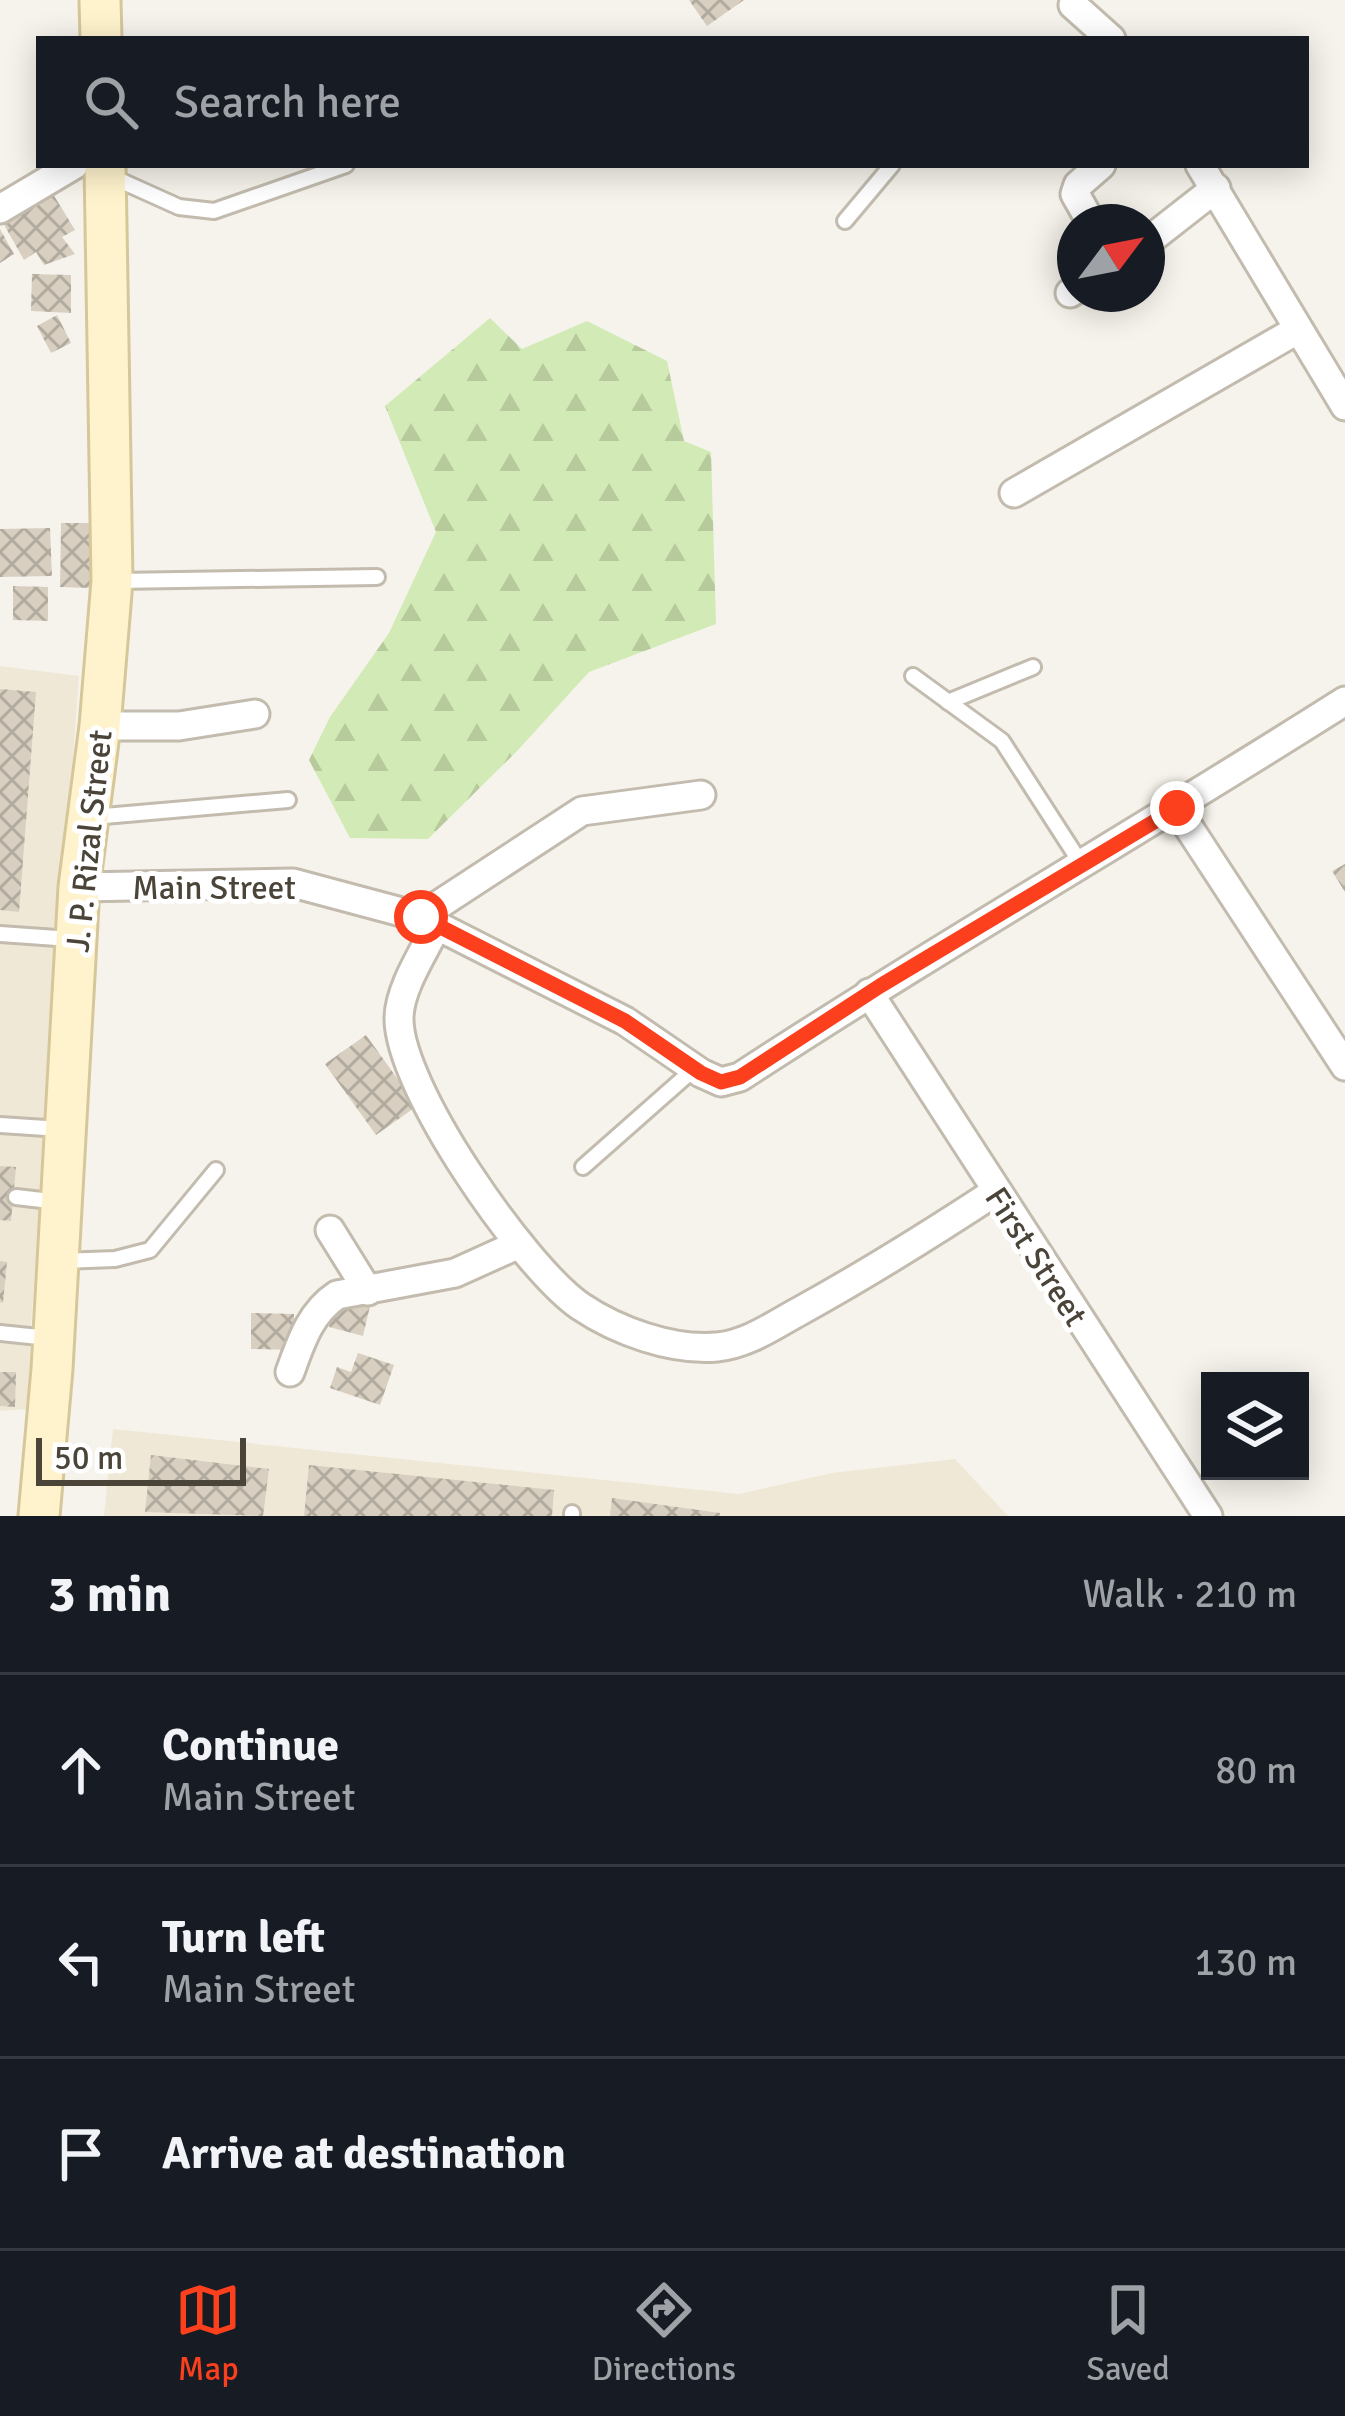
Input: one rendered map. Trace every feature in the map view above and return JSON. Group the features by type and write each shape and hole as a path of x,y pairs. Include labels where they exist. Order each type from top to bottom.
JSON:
{"street":[{"path":"100,0 101,36"},
{"path":"1072,5 1108,36"},
{"path":"0,208 95,168"},
{"name":"J. P. Rizal Street","path":"39,1516 79,887 100,726 112,581 95,168"},
{"path":"1081,204 1075,194 1078,185 1098,168"},
{"path":"1165,223 1208,177 1345,406"},
{"path":"1014,494 1297,330"},
{"path":"694,1069 721,1082 740,1077 868,993 1345,701"},
{"path":"100,726 179,726 255,714"},
{"path":"701,795 582,812 429,921 399,1016 405,1046 444,1133 517,1245 580,1306 646,1339 716,1347 750,1339 860,1278 995,1192"},
{"path":"1177,808 1345,1066"},
{"name":"Main Street","path":"79,887 293,883 429,921 625,1021 694,1069"},
{"name":"First Street","path":"868,993 1208,1516"},
{"path":"330,1230 368,1291"},
{"path":"290,1372 303,1335 322,1306 337,1295 455,1273 517,1245"}],"lane":[{"path":"95,168 179,206 214,212 338,168"},
{"path":"845,221 889,168"},
{"path":"112,581 377,577"},
{"path":"948,702 1033,667"},
{"path":"913,676 1002,741 1082,865"},
{"path":"88,818 288,800"},
{"path":"0,934 76,940"},
{"path":"583,1167 694,1069"},
{"path":"0,1125 65,1130"},
{"path":"57,1262 150,1250 216,1170"},
{"path":"16,1197 60,1202"},
{"path":"0,1333 52,1338"}],"shaded area":[{"path":"0,666 79,676 28,1409 0,1411"},
{"path":"113,1429 739,1494 832,1473 955,1459 1008,1516 104,1516"}],"green space":[{"path":"490,318 522,349 587,321 667,361 684,441 711,452 716,624 589,672 428,839 350,838 309,760 330,717 389,633 436,532 385,406"}],"building":[{"path":"689,0 744,0 707,26"},
{"path":"53,194 75,230 62,237 75,254 44,265 36,252 24,260 3,223"},
{"path":"0,229 14,254 0,263"},
{"path":"32,274 71,275 71,313 31,311"},
{"path":"57,315 71,343 51,353 37,326"},
{"path":"61,523 90,523 90,588 60,587"},
{"path":"50,528 52,576 0,577 0,529"},
{"path":"13,586 48,587 48,621 13,620"},
{"path":"0,689 36,692 19,912 0,910"},
{"path":"1345,864 1345,892 1332,871"},
{"path":"366,1035 417,1106 376,1135 325,1064"},
{"path":"0,1166 16,1167 11,1221 0,1220"},
{"path":"0,1261 7,1262 3,1303 0,1302"},
{"path":"337,1297 370,1306 363,1336 329,1327"},
{"path":"251,1313 294,1314 294,1350 251,1349"},
{"path":"358,1353 394,1365 380,1405 330,1388 337,1367 351,1372"},
{"path":"0,1372 16,1372 15,1407 0,1406"},
{"path":"151,1455 269,1469 263,1516 145,1512"},
{"path":"309,1465 554,1490 552,1516 304,1516"},
{"path":"612,1498 720,1513 720,1516 610,1516"}],"route":[{"path":"421,917 565,988 721,1082 740,1077 880,986 1177,808"}]}
